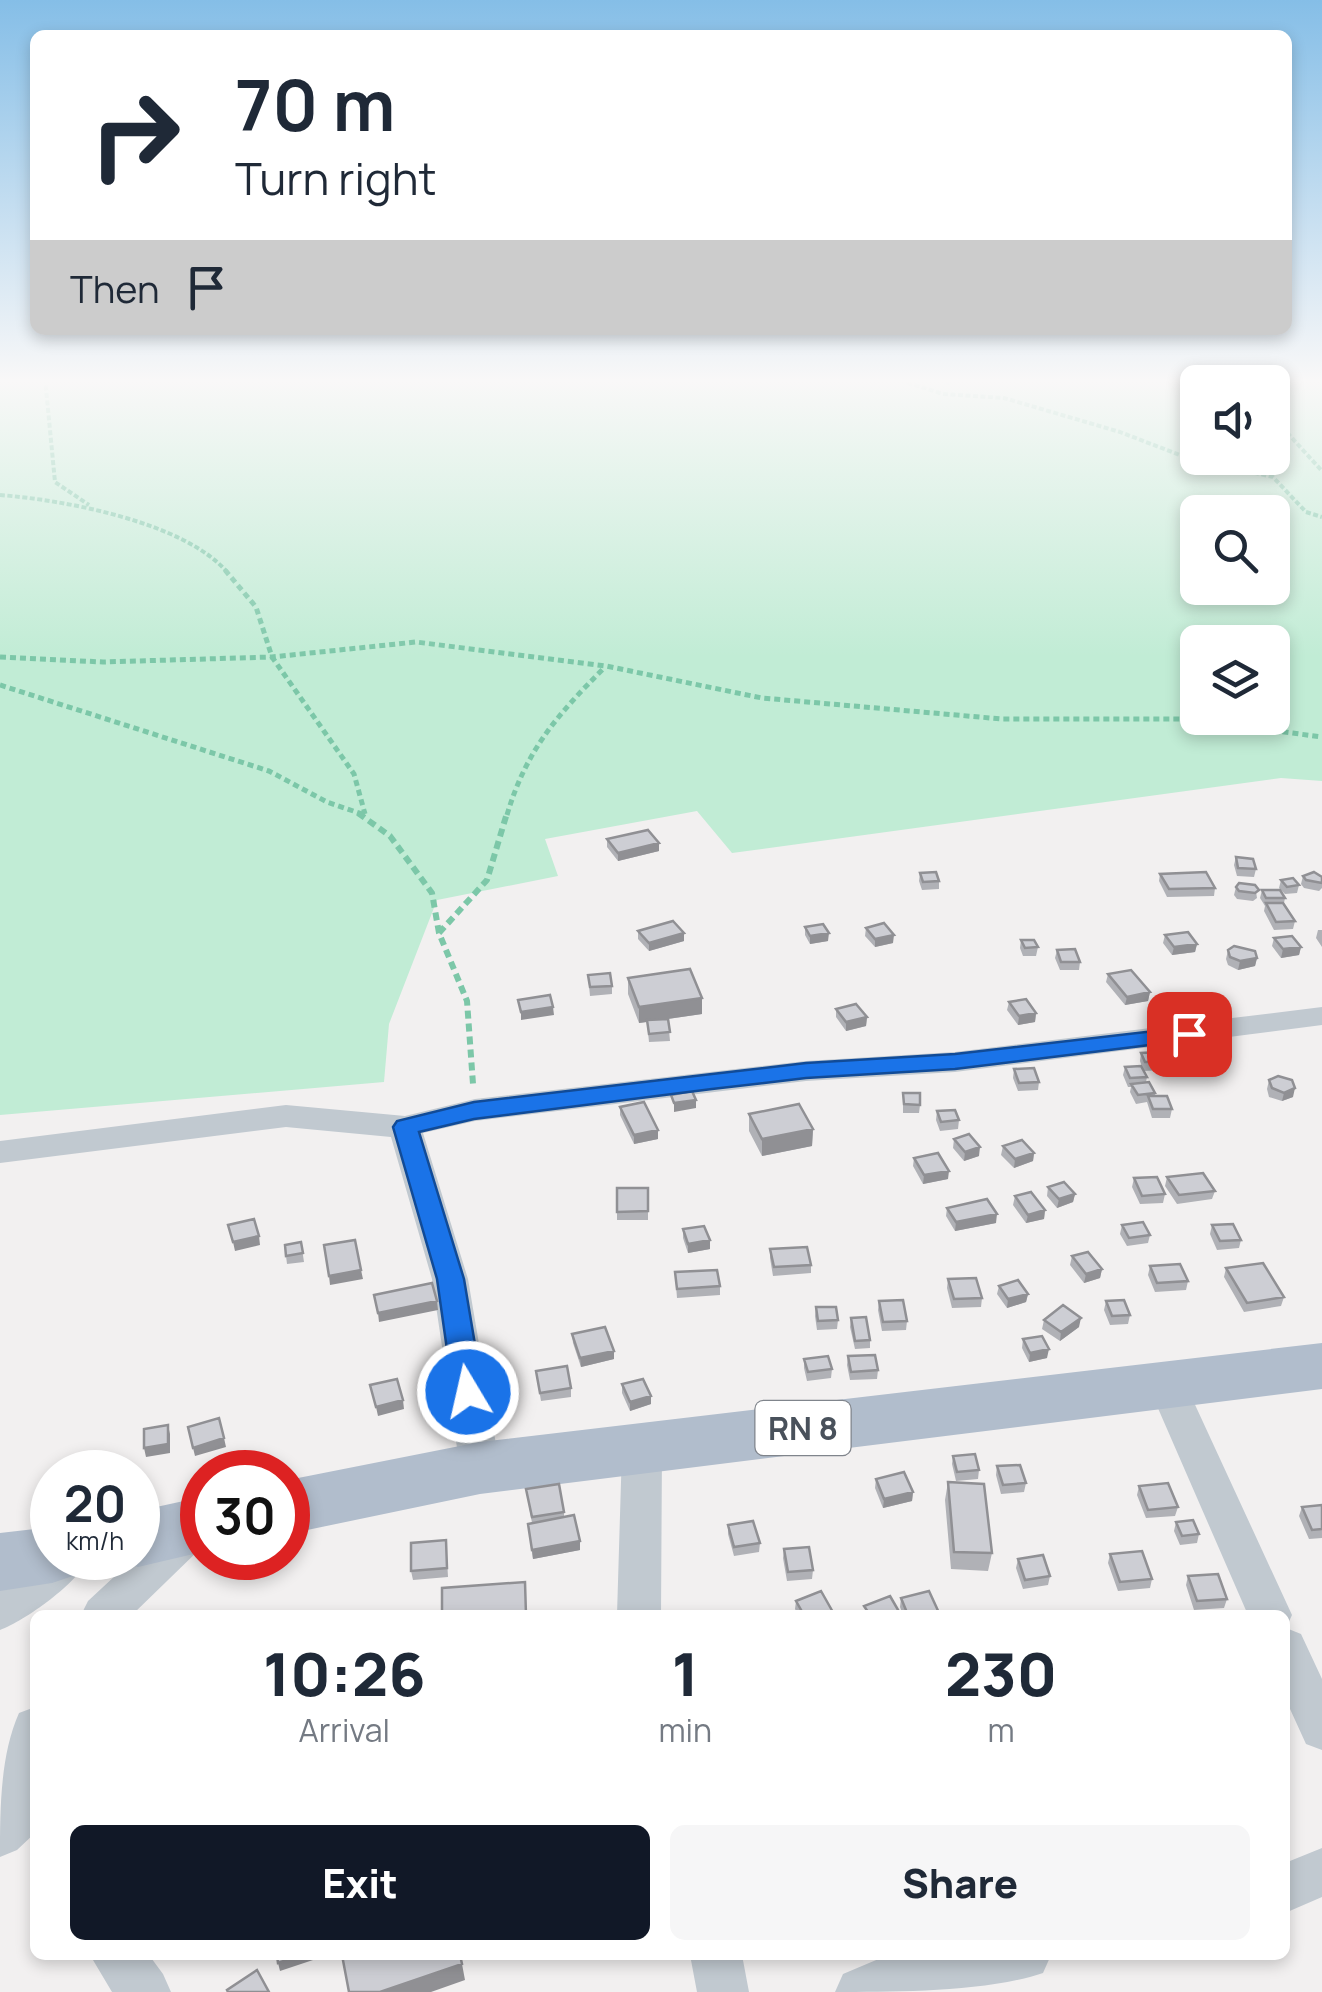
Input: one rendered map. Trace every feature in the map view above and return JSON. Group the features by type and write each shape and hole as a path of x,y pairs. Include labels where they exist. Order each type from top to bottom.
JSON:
{"main road":[{"name":"RN 8","path":"310,1503 480,1468 1322,1366"},
{"path":"0,1562 30,1559"}],"street":[{"path":"0,1152 286,1116 406,1127 474,1110 806,1071 955,1062 1086,1048 1322,1016"},
{"path":"406,1127 450,1279 480,1468"},
{"path":"1166,1383 1268,1610"},
{"path":"638,1610 642,1448"},
{"path":"108,1610 178,1530"},
{"path":"0,1610 39,1580"},
{"path":"1290,1659 1322,1729"},
{"path":"20,1825 30,1760"},
{"path":"1290,1886 1322,1872"},
{"path":"120,1960 145,1992"},
{"path":"717,1960 723,1992"},
{"path":"861,1992 924,1966 979,1960"}],"path":[{"path":"53,471 55,482 94,509"},
{"path":"1246,471 1273,477 1306,512 1322,517"},
{"path":"0,495 52,499 94,509 139,523 213,556 256,607 272,657 354,774 365,815"},
{"path":"0,657 103,662 272,657 416,642 606,666 762,698 1002,719 1188,719 1322,737"},
{"path":"439,933 487,880 516,784 555,717 606,666"},
{"path":"0,685 270,771 327,802 365,815 390,836 432,893 439,933 468,1000 474,1110"}],"green space":[{"path":"0,471 1180,471 1180,475 1290,475 1290,471 1322,471 1322,781 1281,778 732,853 697,811 545,839 558,876 437,900 389,1024 384,1082 0,1115"}],"building":[{"path":"648,830 659,843 618,853 607,839"},
{"path":"1236,857 1253,859 1256,869 1238,868"},
{"path":"936,872 939,881 923,882 920,873"},
{"path":"1206,872 1215,888 1169,889 1160,874"},
{"path":"1314,872 1322,877 1322,883 1303,876"},
{"path":"1293,878 1299,885 1287,887 1281,880"},
{"path":"1239,883 1255,885 1259,890 1239,891"},
{"path":"1262,890 1280,890 1285,898 1266,898"},
{"path":"1266,903 1283,903 1295,921 1276,922"},
{"path":"673,921 684,933 649,943 638,931"},
{"path":"884,923 894,935 875,939 866,928"},
{"path":"823,924 829,933 810,936 805,927"},
{"path":"1188,932 1197,944 1174,947 1165,935"},
{"path":"1292,936 1301,947 1283,949 1274,938"},
{"path":"1021,940 1034,940 1038,947 1025,948"},
{"path":"1234,946 1255,951 1257,958 1240,961 1230,957 1228,950"},
{"path":"1075,949 1080,962 1061,962 1057,950"},
{"path":"690,969 702,998 639,1007 628,978"},
{"path":"1131,970 1150,992 1127,997 1108,974"},
{"path":"610,973 612,986 590,987 588,975"},
{"path":"550,995 553,1007 521,1012 518,1000"},
{"path":"1026,999 1036,1013 1019,1016 1009,1002"},
{"path":"856,1004 867,1017 846,1022 836,1009"},
{"path":"668,1019 670,1032 649,1034 647,1020"},
{"path":"1161,1052 1166,1062 1145,1062 1141,1053"},
{"path":"1141,1066 1147,1077 1130,1078 1125,1067"},
{"path":"1034,1068 1039,1082 1019,1083 1014,1069"},
{"path":"1278,1076 1292,1080 1295,1088 1284,1093 1272,1088 1269,1080"},
{"path":"1149,1082 1155,1093 1138,1095 1131,1084"},
{"path":"692,1091 696,1100 674,1103 671,1095"},
{"path":"903,1093 920,1093 920,1105 904,1104"},
{"path":"1148,1096 1167,1096 1172,1109 1153,1109"},
{"path":"644,1102 658,1130 634,1135 620,1107"},
{"path":"799,1104 813,1129 762,1139 749,1114"},
{"path":"955,1110 959,1120 941,1122 937,1111"},
{"path":"969,1134 980,1147 965,1152 954,1139"},
{"path":"1022,1140 1034,1153 1015,1159 1003,1146"},
{"path":"938,1153 949,1171 924,1175 914,1158"},
{"path":"1203,1173 1215,1191 1179,1195 1167,1177"},
{"path":"1157,1177 1165,1194 1142,1196 1134,1178"},
{"path":"1064,1182 1075,1194 1059,1199 1048,1187"},
{"path":"617,1188 648,1188 648,1211 617,1212"},
{"path":"1031,1192 1045,1210 1028,1215 1015,1196"},
{"path":"987,1199 997,1214 956,1222 947,1208"},
{"path":"254,1219 259,1236 233,1242 228,1225"},
{"path":"1143,1222 1150,1235 1129,1238 1122,1225"},
{"path":"1233,1224 1241,1240 1220,1241 1212,1225"},
{"path":"704,1226 710,1240 688,1244 683,1229"},
{"path":"355,1240 361,1270 329,1276 324,1245"},
{"path":"301,1242 303,1253 286,1256 285,1245"},
{"path":"807,1247 811,1265 774,1267 770,1249"},
{"path":"1088,1252 1102,1269 1086,1274 1072,1256"},
{"path":"1263,1263 1284,1297 1247,1303 1226,1268"},
{"path":"1180,1264 1188,1281 1157,1283 1150,1266"},
{"path":"717,1270 720,1286 677,1289 675,1272"},
{"path":"976,1278 982,1298 954,1299 948,1279"},
{"path":"1018,1280 1028,1294 1008,1299 999,1286"},
{"path":"432,1283 437,1301 378,1313 374,1295"},
{"path":"903,1300 907,1321 883,1322 879,1301"},
{"path":"1124,1300 1130,1315 1112,1316 1106,1301"},
{"path":"1063,1305 1081,1318 1061,1332 1044,1320"},
{"path":"816,1307 836,1307 838,1320 818,1321"},
{"path":"866,1317 870,1340 855,1341 851,1318"},
{"path":"605,1327 614,1351 580,1358 572,1334"},
{"path":"1042,1336 1049,1349 1030,1353 1023,1339"},
{"path":"875,1355 878,1370 851,1372 848,1356"},
{"path":"828,1356 832,1369 808,1372 804,1359"},
{"path":"567,1366 571,1388 540,1393 536,1371"},
{"path":"397,1379 403,1400 376,1407 370,1385"},
{"path":"643,1379 651,1396 630,1402 622,1384"},
{"path":"219,1418 224,1438 193,1448 188,1427"},
{"path":"168,1425 168,1444 144,1448 144,1429"},
{"path":"975,1454 979,1470 957,1472 953,1456"},
{"path":"1020,1465 1026,1483 1003,1485 997,1466"},
{"path":"904,1472 913,1492 884,1499 876,1479"},
{"path":"948,1482 984,1484 992,1553 954,1552"},
{"path":"1168,1483 1178,1507 1148,1510 1139,1486"},
{"path":"559,1484 564,1512 532,1517 526,1489"},
{"path":"1322,1505 1322,1529 1312,1530 1302,1507"},
{"path":"574,1515 580,1541 532,1550 528,1524"},
{"path":"1193,1520 1199,1534 1182,1536 1176,1522"},
{"path":"753,1521 760,1543 734,1547 728,1525"},
{"path":"446,1540 447,1568 411,1571 411,1543"},
{"path":"809,1547 813,1570 788,1572 784,1549"},
{"path":"1142,1551 1152,1579 1120,1582 1110,1554"},
{"path":"1043,1555 1050,1576 1025,1580 1018,1559"},
{"path":"1218,1574 1227,1599 1197,1601 1188,1576"},
{"path":"525,1582 526,1610 442,1610 442,1588"},
{"path":"821,1591 832,1610 801,1610 796,1601"},
{"path":"929,1591 938,1610 906,1610 901,1598"},
{"path":"890,1596 898,1610 867,1610 864,1606"},
{"path":"343,1960 461,1960 462,1964 380,1992 349,1992"},
{"path":"257,1970 269,1992 228,1992 227,1990"}],"route":[{"path":"468,1392 450,1279 406,1127 474,1110 806,1071 955,1062 1189,1034"}]}
